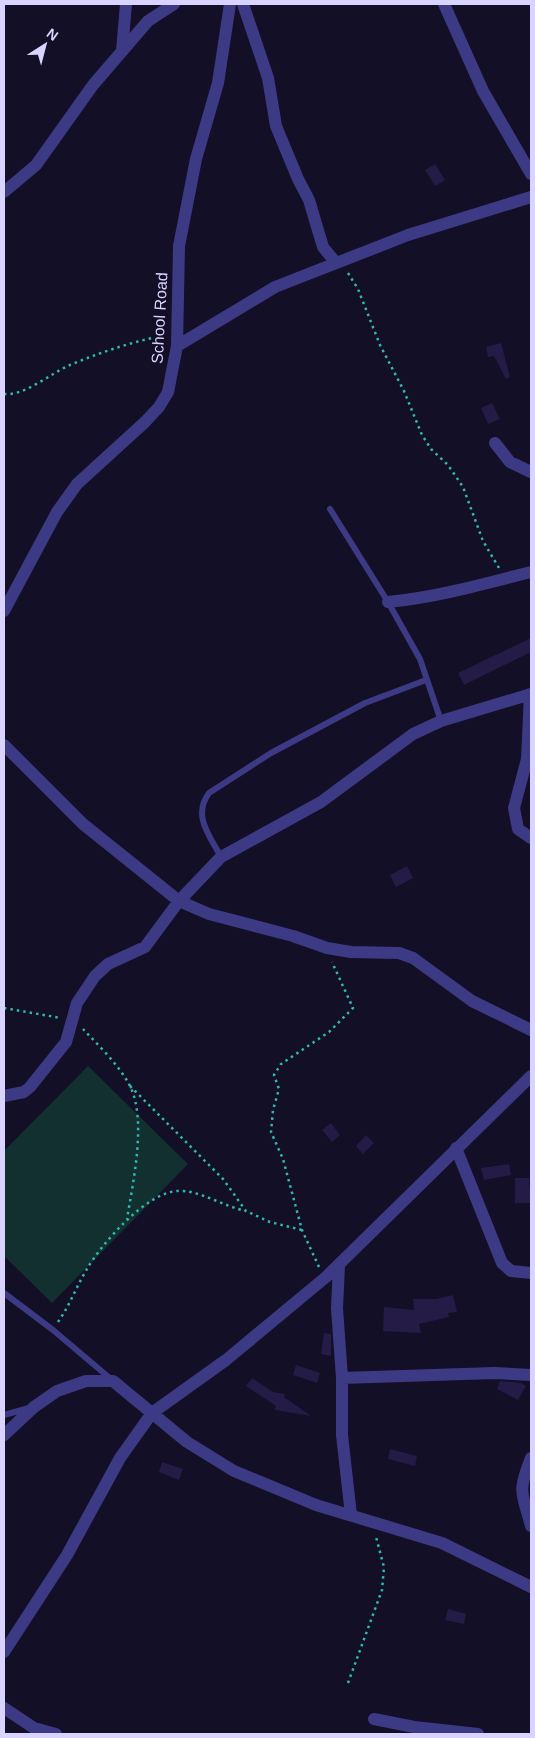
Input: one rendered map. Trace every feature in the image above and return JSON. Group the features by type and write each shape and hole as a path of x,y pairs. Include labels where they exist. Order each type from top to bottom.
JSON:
{"street":[{"path":"122,51 126,4"},
{"path":"4,192 36,165 93,84 148,21 174,4"},
{"name":"School Road","path":"4,611 57,512 77,484 159,407 168,392 177,346 179,246 196,159 218,83 230,4"},
{"path":"243,4 268,78 276,126 298,180 309,200 323,247 338,262"},
{"path":"444,4 462,48 483,91 531,174"},
{"path":"177,346 275,287 408,235 531,197"},
{"path":"496,443 510,462 531,472"},
{"path":"388,602 463,591 531,572"},
{"path":"4,1096 24,1092 30,1087 63,1046 77,1003 95,976 108,964 145,947 180,901 221,857 321,802 413,734 441,721 531,694 527,759 514,808 518,829 531,838"},
{"path":"4,745 83,824 180,901 209,914 293,936 327,948 351,952 399,953 413,958 479,1006 531,1030"},
{"path":"4,1652 67,1555 120,1458 152,1413 234,1354 326,1277 531,1076"},
{"path":"456,1148 502,1263 511,1271 531,1273"},
{"path":"339,1265 337,1308 342,1378 342,1435 350,1515"},
{"path":"342,1378 494,1373 531,1374"},
{"path":"4,1435 34,1406 57,1391 86,1381 113,1381 187,1442 234,1471 316,1505 372,1520 442,1543 531,1587"},
{"path":"531,1458 523,1478 521,1492 531,1526"},
{"path":"4,1708 34,1728 56,1734"},
{"path":"374,1719 424,1728 478,1734"}],"lane":[{"path":"330,509 388,602 420,659 441,721"},
{"path":"221,857 200,814 203,801 209,794 271,753 365,703 426,680"},
{"path":"4,1293 53,1330 113,1381"},
{"path":"4,1416 34,1406"}],"path":[{"path":"338,262 358,289 380,345 404,391 422,435 430,449 448,465 463,487 483,541 505,578"},
{"path":"4,394 20,391 70,365 121,345 177,332"},
{"path":"326,1277 313,1257 302,1230 283,1159 272,1132 273,1110 279,1089 274,1075 281,1064 314,1043 352,1011 352,1005 338,980 327,948"},
{"path":"4,1008 58,1019 77,1003"},
{"path":"73,1019 108,1056 130,1086 223,1179 246,1211"},
{"path":"127,1221 139,1117 130,1086"},
{"path":"53,1330 70,1305 96,1254 127,1221 164,1194 178,1191 193,1193 228,1207 246,1211 270,1222 302,1230"},
{"path":"348,1683 382,1590 384,1568 372,1520"}],"green space":[{"path":"88,1066 188,1164 52,1303 4,1256 4,1151"}],"building":[{"path":"435,164 445,180 435,186 425,170"},
{"path":"501,343 510,377 506,379 494,356 488,357 486,347"},
{"path":"492,403 500,419 488,424 481,408"},
{"path":"531,638 531,652 464,685 458,673"},
{"path":"407,866 413,878 396,887 390,875"},
{"path":"331,1123 340,1135 332,1142 322,1130"},
{"path":"366,1135 374,1143 363,1154 356,1146"},
{"path":"509,1164 511,1175 484,1180 481,1168"},
{"path":"515,1178 529,1178 531,1203 515,1203"},
{"path":"453,1295 457,1312 448,1313 449,1317 419,1324 421,1333 383,1331 384,1307 414,1310 413,1299 436,1299"},
{"path":"324,1333 331,1334 331,1356 321,1354"},
{"path":"296,1365 320,1373 317,1383 293,1375"},
{"path":"252,1378 273,1392 285,1394 284,1397 311,1416 275,1410 276,1406 246,1386"},
{"path":"500,1381 521,1383 526,1386 518,1400 497,1389"},
{"path":"390,1449 417,1456 415,1466 388,1459"},
{"path":"162,1462 183,1469 179,1480 159,1472"},
{"path":"448,1609 466,1614 464,1624 445,1620"}]}
